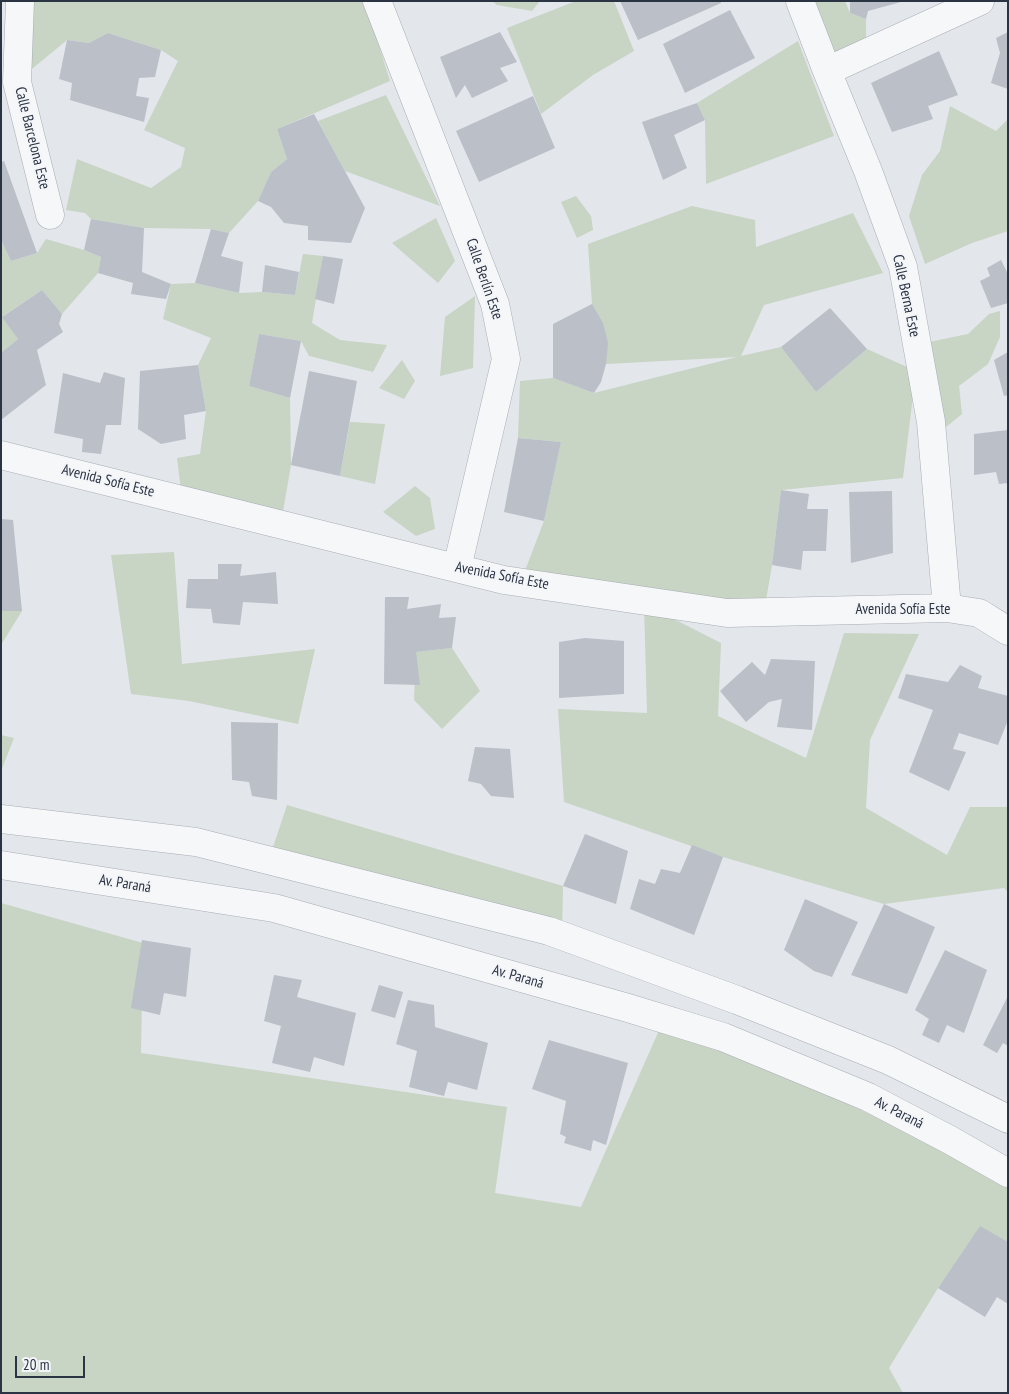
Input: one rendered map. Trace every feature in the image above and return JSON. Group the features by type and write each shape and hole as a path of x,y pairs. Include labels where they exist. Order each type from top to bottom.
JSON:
{"street":[{"name":"Calle Barcelona Este","path":"20,1 17,82 50,215"},
{"name":"Calle Berlín Este","path":"377,1 495,304 506,359 457,568"},
{"name":"Calle Berna Este","path":"800,1 868,171 903,267 931,422 947,608"},
{"path":"827,71 980,1"},
{"name":"Avenida Sofía Este","path":"1,454 504,580 727,613 947,608 979,613 1008,631"},
{"path":"1,819 196,842 549,931 736,1000 888,1060 1008,1119"},
{"name":"Av. Paraná","path":"1,865 274,908 628,1008 722,1037 868,1097 1008,1173"},
{"path":"722,1037 736,1000"}],"green space":[{"path":"31,1 365,1 390,81 277,129 287,159 271,172 258,201 229,233 211,229 144,228 91,219 85,213 66,210 77,159 151,188 181,167 185,148 144,130 178,61 161,50 108,33 89,43 67,40 21,78"},
{"path":"492,1 540,1 532,11 497,5"},
{"path":"576,1 614,1 634,51 593,75 541,114 507,28"},
{"path":"812,1 845,1 850,13 866,19 866,38 829,56"},
{"path":"798,41 834,136 706,184 705,120 697,103"},
{"path":"386,95 440,206 345,171 318,121"},
{"path":"950,106 996,131 1008,119 1008,231 972,243 925,264 909,216 922,175 940,151"},
{"path":"576,196 591,216 593,230 577,238 561,202"},
{"path":"692,206 755,220 756,247 853,213 883,273 764,305 741,356 781,347 816,392 867,349 916,371 903,478 781,490 764,612 521,581 544,521 561,442 518,438 520,381 553,378 594,393 737,357 606,364 592,304 588,244"},
{"path":"436,218 455,261 438,283 392,243"},
{"path":"46,239 101,257 98,273 62,314 42,290 3,316 18,339 1,353 1,240 11,261 37,253"},
{"path":"303,254 323,256 312,323 340,340 387,345 373,372 309,356 301,341 259,334 249,386 290,398 291,465 281,523 182,499 177,458 200,454 206,411 198,365 211,338 163,319 171,284 195,283 239,293 262,292 295,295"},
{"path":"475,296 473,368 440,376 445,317"},
{"path":"1000,311 1000,337 988,364 959,386 962,414 946,427 933,422 929,342 968,334 989,314"},
{"path":"402,360 415,381 404,399 379,388"},
{"path":"350,422 385,424 375,484 340,476"},
{"path":"415,486 430,498 435,529 416,536 383,512"},
{"path":"174,552 182,664 315,649 298,724 189,701 131,694 111,555"},
{"path":"644,604 721,643 718,716 806,758 844,633 919,634 870,740 866,808 947,855 970,807 1008,807 1008,892 1004,888 884,904 723,857 564,802 558,709 647,713"},
{"path":"1,611 22,611 1,645"},
{"path":"452,648 480,691 442,729 414,700 416,652"},
{"path":"1,735 14,738 1,771"},
{"path":"287,805 563,886 562,936 273,847"},
{"path":"1,903 143,943 141,1053 507,1107 495,1193 581,1207 664,1019 1008,1178 1008,1242 980,1227 938,1288 889,1368 903,1393 1,1393"}],"building":[{"path":"620,1 721,1 721,3 638,40"},
{"path":"850,1 901,2 868,11 866,19 850,13"},
{"path":"730,10 755,58 685,93 663,44"},
{"path":"500,32 517,62 500,68 508,81 472,98 465,85 456,98 440,57"},
{"path":"1008,32 1008,89 991,83 1000,53 996,38"},
{"path":"108,33 161,50 155,77 139,78 136,96 149,98 144,122 70,100 72,83 59,79 67,40 89,43"},
{"path":"939,51 958,95 928,106 933,119 892,132 871,83"},
{"path":"533,96 555,148 479,182 456,131"},
{"path":"697,103 705,120 674,135 687,168 663,180 642,122"},
{"path":"314,114 365,208 351,243 308,240 308,226 284,223 271,207 258,201 271,172 287,159 277,129"},
{"path":"4,161 37,253 11,261 1,240 1,162"},
{"path":"91,219 144,228 142,272 171,284 166,299 131,294 133,283 98,273 101,257 84,250"},
{"path":"211,229 229,233 221,256 243,262 239,293 195,283"},
{"path":"323,256 343,259 334,304 315,299"},
{"path":"1001,260 1008,274 1008,303 991,308 980,281 990,276 987,268"},
{"path":"265,265 299,272 295,295 262,292"},
{"path":"42,290 62,314 59,324 63,332 37,350 46,385 1,420 1,353 18,339 2,317"},
{"path":"592,304 603,323 608,343 606,364 601,382 594,393 553,378 553,324"},
{"path":"830,308 867,349 816,392 781,347"},
{"path":"259,334 301,341 290,398 249,386"},
{"path":"1008,352 1008,395 1004,396 994,360"},
{"path":"198,365 206,411 184,415 186,439 161,444 138,429 140,371"},
{"path":"309,371 357,381 340,476 291,465"},
{"path":"104,372 125,378 121,425 106,425 101,454 82,452 83,439 54,433 63,373 100,383"},
{"path":"1008,430 1008,483 999,484 996,472 974,475 974,434"},
{"path":"518,438 561,442 544,521 504,512"},
{"path":"781,490 809,494 807,509 828,509 826,551 803,551 801,570 772,565"},
{"path":"892,491 893,553 851,563 849,492"},
{"path":"1,519 13,520 22,611 1,611"},
{"path":"218,564 242,564 240,576 276,572 278,604 243,602 240,625 213,623 211,609 186,608 188,579 218,579"},
{"path":"385,597 409,597 407,609 441,604 439,618 456,617 452,648 416,652 420,685 384,684"},
{"path":"585,638 624,641 624,694 559,698 559,642"},
{"path":"771,659 815,661 812,730 777,727 782,699 769,702 746,722 720,691 752,662 765,675"},
{"path":"960,665 982,676 978,688 1008,696 1008,720 998,745 959,733 953,749 966,752 949,791 909,772 933,710 898,698 906,674 948,682"},
{"path":"231,722 278,723 277,800 252,796 249,782 232,780"},
{"path":"475,747 510,749 514,798 491,796 481,784 468,781"},
{"path":"585,834 628,851 616,904 563,886"},
{"path":"692,845 723,857 694,935 630,909 639,879 655,884 661,869 680,873"},
{"path":"805,899 858,922 832,977 814,971 784,950"},
{"path":"884,904 935,927 907,994 851,975"},
{"path":"142,940 191,948 186,997 164,993 160,1015 131,1008"},
{"path":"945,950 987,970 964,1033 947,1025 939,1043 922,1035 929,1019 915,1010"},
{"path":"274,975 302,980 297,997 356,1013 344,1066 314,1057 310,1072 272,1063 281,1026 264,1021"},
{"path":"379,985 403,992 395,1018 371,1011"},
{"path":"1008,996 1008,1046 1003,1043 997,1053 983,1045"},
{"path":"408,1000 434,1005 435,1027 488,1043 477,1090 448,1082 444,1096 409,1087 417,1051 396,1044"},
{"path":"549,1040 628,1063 606,1145 593,1140 591,1151 564,1143 566,1137 560,1134 566,1101 532,1089"},
{"path":"980,1226 1008,1242 1008,1304 997,1297 985,1317 938,1288"}]}
